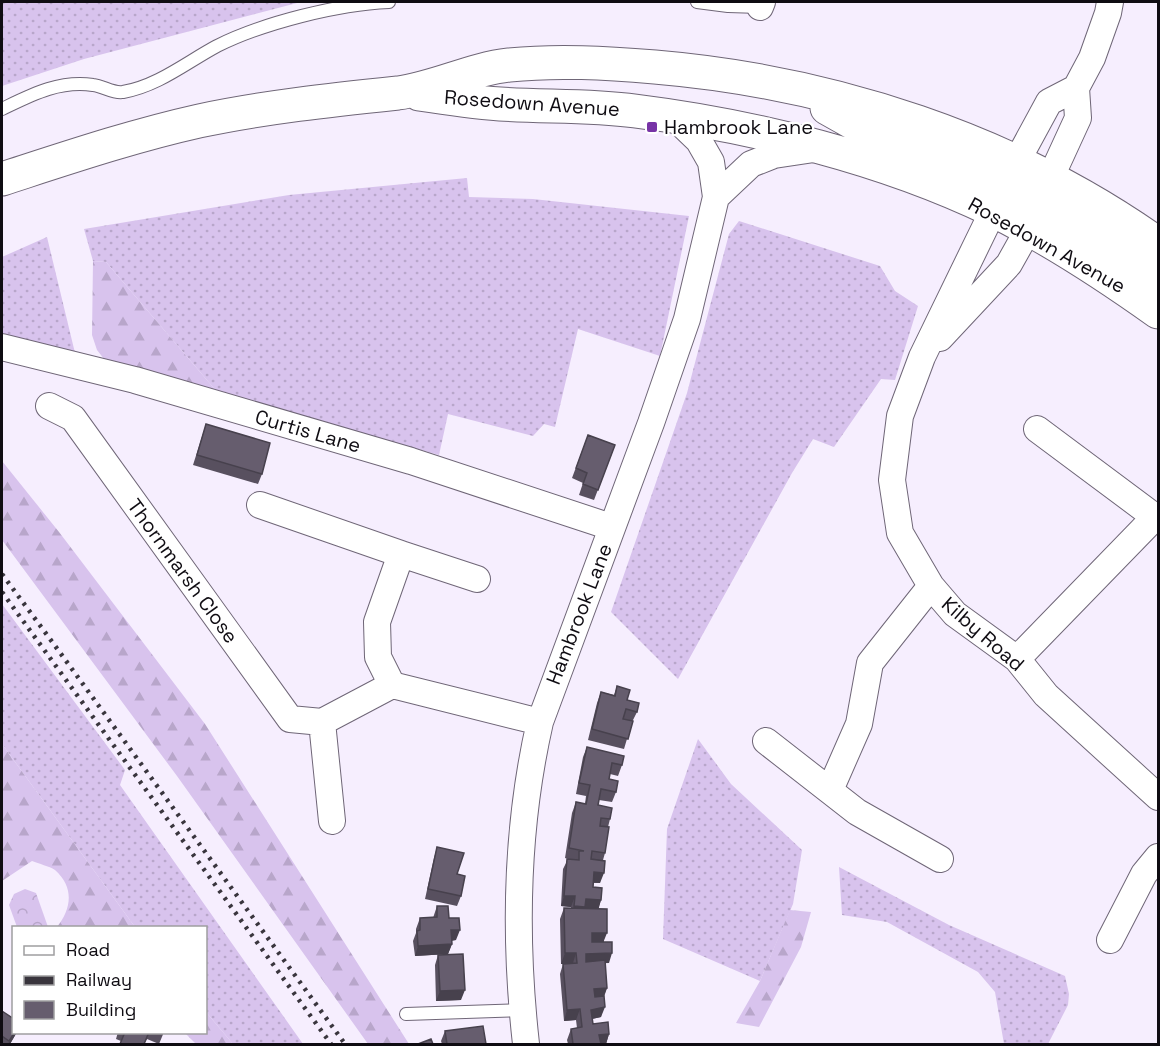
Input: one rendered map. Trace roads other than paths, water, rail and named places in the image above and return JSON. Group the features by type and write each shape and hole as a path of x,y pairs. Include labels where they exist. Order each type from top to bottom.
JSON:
{"street":[{"path":"997,201 1050,102 1076,87 1092,58 1110,2"},
{"name":"Rosedown Avenue","path":"2,179 123,141 200,121 301,104 402,92 492,68 571,63 623,64 728,74 902,117 1017,161"},
{"name":"Kilby Road","path":"922,357 1009,264 1039,205 1078,118 1076,87"},
{"path":"796,89 845,120 884,140 945,163 997,201 1101,207 1158,243"},
{"name":"Rosedown Avenue","path":"402,92 498,104 562,105 633,111 766,133 997,201"},
{"name":"Hambrook Lane","path":"526,1044 519,969 519,878 529,768 540,722 651,423 687,319 716,197 711,162 699,141 673,116"},
{"path":"716,197 751,164 774,155 820,148"},
{"path":"1017,161 1039,205 1158,280"},
{"name":"Kilby Road","path":"997,201 922,357 900,416 892,480 900,533 931,586 955,614 1017,659 1046,695 1158,797"},
{"name":"Rosedown Avenue","path":"1039,205 1126,289 1158,312"},
{"name":"Curtis Lane","path":"2,347 135,380 411,461 611,527"},
{"name":"Thornmarsh Close","path":"49,406 73,418 290,719 322,722"},
{"path":"1017,659 1157,519 1037,429"},
{"path":"260,505 477,579"},
{"path":"392,685 378,657 377,622 401,554"},
{"path":"830,790 859,724 870,663 931,586"},
{"path":"332,821 322,722 392,685 540,722"},
{"path":"766,741 857,812 940,859"},
{"path":"1110,939 1143,874 1158,857"}],"lane":[{"path":"2,109 35,93 63,84 93,85 121,93 152,83 218,45 270,25 364,3 389,2"},
{"path":"697,2 728,6 761,4"},
{"path":"406,1014 522,1010"}],"railway":[{"path":"2,574 345,1044"},
{"path":"2,592 331,1044"}],"place":[{"name":"Hambrook Lane","path":"652,127"}]}
